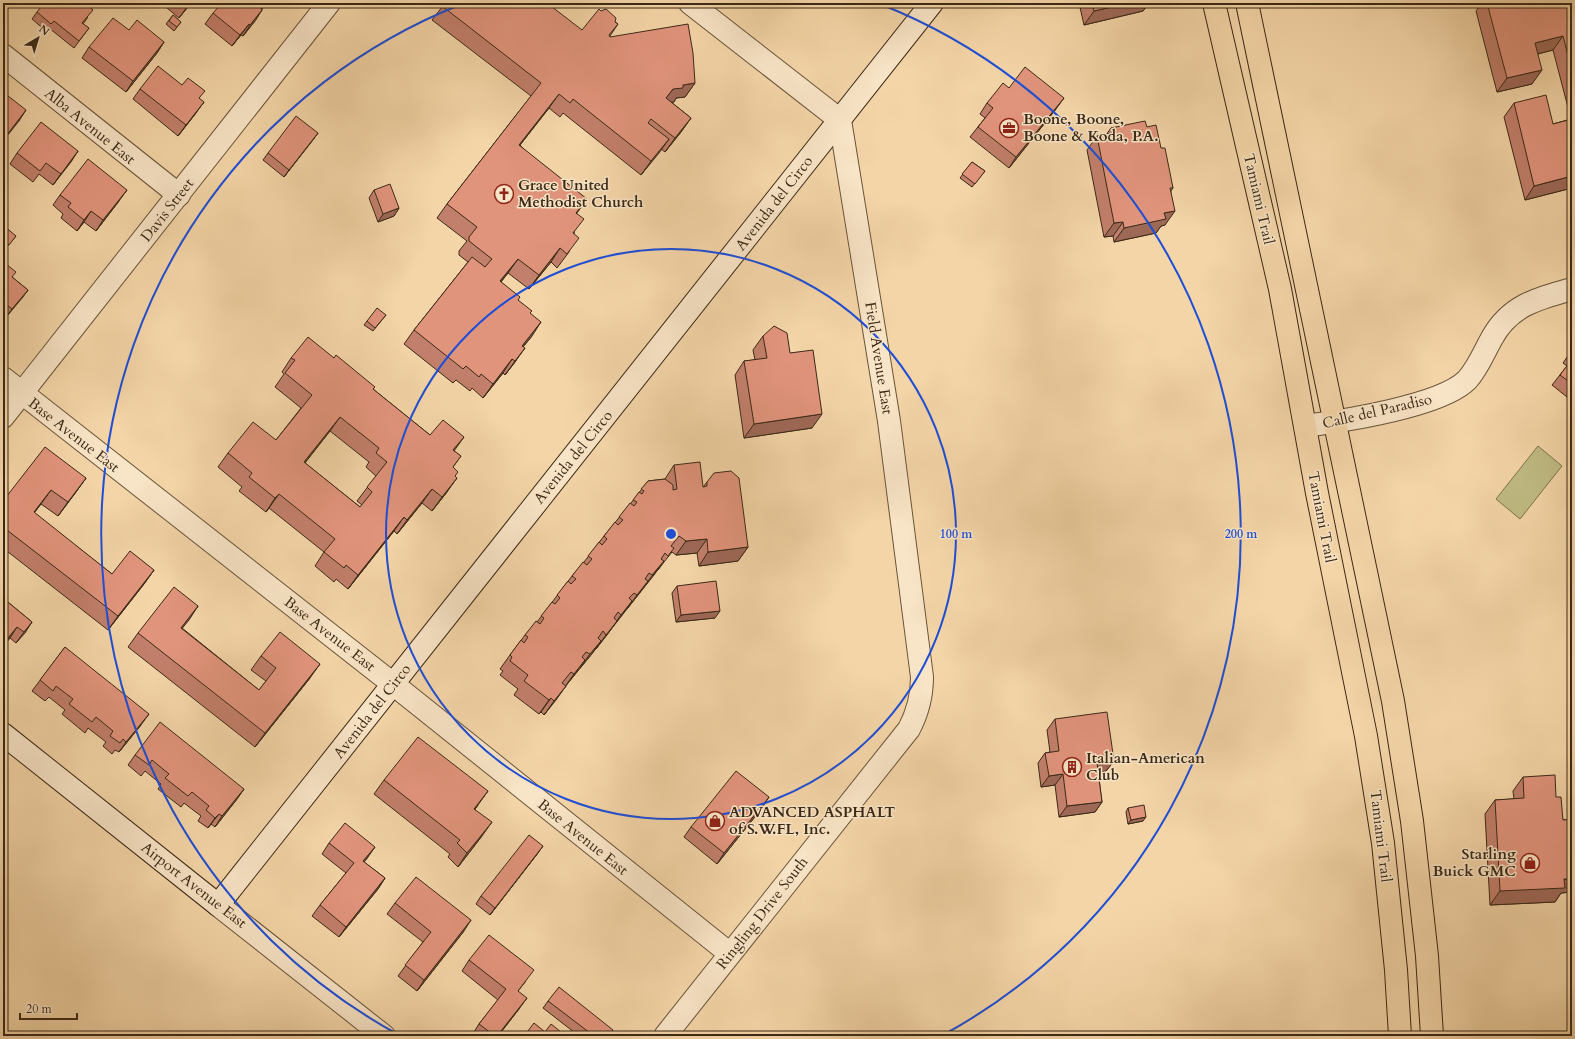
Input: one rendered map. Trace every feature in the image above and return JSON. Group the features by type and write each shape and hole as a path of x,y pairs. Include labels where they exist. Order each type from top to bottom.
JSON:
{"main road":[{"name":"Tamiami Trail","path":"1214,3 1280,289 1373,775 1383,844 1394,944 1400,1036"},
{"name":"Tamiami Trail","path":"1247,3 1393,701 1402,754 1421,903 1432,1036"}],"street":[{"path":"690,3 840,120"},
{"name":"Davis Street","path":"3,417 179,195 323,5"},
{"name":"Avenida del Circo","path":"218,905 932,5"},
{"name":"Alba Avenue East","path":"3,55 179,195"},
{"name":"Field Avenue East","path":"840,120 889,421 922,677 922,693 916,715 909,729 874,772"},
{"name":"Calle del Paradiso","path":"1305,426 1335,422 1432,400 1449,393 1466,380 1479,364 1499,327 1518,308 1532,300 1572,289"},
{"name":"Base Avenue East","path":"3,378 393,684 729,953"},
{"name":"Airport Avenue East","path":"3,734 384,1036"},
{"name":"Ringling Drive South","path":"665,1036 729,953 874,772"}],"shaded area":[{"path":"1538,446 1562,466 1520,519 1496,499"}],"building":[{"path":"44,3 85,3 93,10 82,23 89,28 79,41 54,21 51,24 37,12"},
{"path":"182,3 190,3 187,7"},
{"path":"222,3 266,3 250,25 249,24 240,35 213,13"},
{"name":"Grace United Methodist Church","path":"445,3 547,3 582,30 599,9 601,11 606,9 616,18 615,22 618,24 609,35 610,37 688,24 693,53 695,83 683,85 683,88 673,89 666,98 691,118 675,138 651,119 648,123 669,139 651,161 573,99 570,103 559,94 519,145 587,199 576,213 584,219 573,233 579,238 567,254 560,248 539,275 518,259 500,281 520,297 518,300 532,311 530,313 541,322 522,346 525,348 515,361 512,359 493,384 481,374 479,377 466,366 463,369 414,330 472,257 485,267 492,259 469,241 469,237 477,227 447,204 541,83 442,6"},
{"path":"1092,3 1129,3 1094,11"},
{"path":"1487,3 1572,3 1572,71 1563,36 1535,43 1542,70 1507,78"},
{"path":"173,15 181,22 177,27 169,21"},
{"path":"113,18 129,30 137,20 164,42 133,81 89,47"},
{"path":"158,66 182,85 188,78 205,91 199,98 204,102 186,125 140,89"},
{"name":"Boone, Boone, Boone & Koda, P.A.","path":"1025,67 1064,98 1016,157 978,127 993,108 987,103 1003,83 1009,88"},
{"path":"3,92 26,110 3,140"},
{"path":"1546,95 1553,124 1572,119 1572,176 1534,186 1514,103"},
{"path":"296,116 318,133 289,170 268,153"},
{"path":"1145,121 1147,127 1156,125 1161,148 1165,148 1173,188 1170,188 1175,211 1164,213 1166,219 1124,228 1123,222 1114,223 1097,136 1112,133 1111,128"},
{"path":"41,122 78,151 61,174 46,163 40,171 17,153"},
{"path":"88,159 127,190 103,220 91,211 84,220 68,207 71,203 60,195"},
{"path":"972,162 985,171 975,184 962,174"},
{"path":"390,184 399,208 383,214 374,190"},
{"path":"4,226 16,236 9,245 3,240"},
{"path":"6,264 16,272 12,277 28,290 12,309 3,302 3,268"},
{"path":"377,308 386,315 375,328 367,321"},
{"path":"774,326 787,333 790,353 813,350 822,414 754,424 744,361 767,358 763,336"},
{"path":"308,337 334,358 336,355 375,387 373,389 430,435 443,420 464,437 453,450 461,456 453,467 458,472 455,476 457,478 442,497 432,489 407,520 404,517 358,575 346,565 344,568 324,552 335,539 279,494 275,498 249,477 252,473 228,453 253,422 276,440 312,395 285,373 295,360 291,358","holes":["340,417 379,448 376,453 387,462 367,487 372,492 360,507 304,462"]},
{"path":"1572,359 1572,384 1560,375"},
{"path":"45,447 86,478 68,502 51,490 34,512 112,574 130,551 154,570 118,616 3,527 3,501"},
{"path":"700,462 703,487 707,486 707,482 714,473 731,471 739,478 748,547 708,552 707,539 686,541 679,536 671,546 674,548 668,556 665,553 661,559 664,561 652,575 649,573 645,579 648,581 637,595 634,593 629,598 632,601 621,615 618,612 614,618 617,621 606,635 603,631 598,638 601,641 590,654 586,652 582,657 585,660 574,674 571,672 562,683 566,686 554,701 551,698 549,700 524,681 528,675 510,661 512,657 510,655 521,640 524,643 528,637 525,635 536,621 540,624 544,618 541,616 552,602 555,604 560,598 557,595 568,581 571,584 576,579 572,576 583,562 587,565 592,559 588,556 599,542 602,545 607,539 604,536 615,522 618,525 623,520 619,517 630,503 634,506 637,502 633,500 639,492 642,494 644,491 641,489 648,481 665,479 673,485 673,490 677,489 674,465"},
{"path":"716,581 720,611 681,615 677,586"},
{"path":"174,587 198,606 181,628 259,690 276,668 261,656 280,632 320,664 265,733 138,633"},
{"path":"3,598 32,622 24,632 17,627 3,644"},
{"path":"65,647 149,714 126,742 123,739 120,743 110,736 113,731 96,717 92,722 69,704 73,699 56,686 53,691 40,680"},
{"name":"Italian-American Club","path":"1107,712 1114,761 1097,763 1102,802 1067,806 1063,774 1049,776 1045,753 1059,751 1055,719"},
{"path":"160,722 244,789 222,816 219,814 215,818 206,810 209,806 192,792 188,796 165,778 169,774 152,760 149,765 135,755"},
{"path":"418,737 488,791 474,809 492,822 467,853 457,843 460,840 384,780"},
{"path":"736,771 769,797 724,853 691,827"},
{"name":"Starling Buick GMC","path":"1555,775 1556,797 1561,797 1563,820 1572,819 1572,879 1564,879 1565,888 1500,891 1495,800 1524,798 1523,777"},
{"path":"1144,805 1146,817 1131,820 1128,808"},
{"path":"345,823 375,847 363,861 385,878 346,927 320,905 354,863 329,843"},
{"path":"529,835 543,846 495,908 481,896"},
{"path":"416,877 471,920 424,980 405,965 431,932 395,903"},
{"path":"489,935 534,970 518,991 527,998 497,1036 479,1024 506,989 469,960"},
{"path":"559,987 613,1030 608,1036 594,1036 548,1001"},
{"path":"534,1023 545,1032 551,1024 566,1036 524,1036"}],"place":[{"name":"Boone, Boone, Boone & Koda, P.A.","path":"1009,128"},
{"name":"Grace United Methodist Church","path":"504,194"},
{"name":"Italian-American Club","path":"1072,767"},
{"name":"ADVANCED ASPHALT of S.W.FL, Inc.","path":"715,821"},
{"name":"Starling Buick GMC","path":"1530,863"}]}
